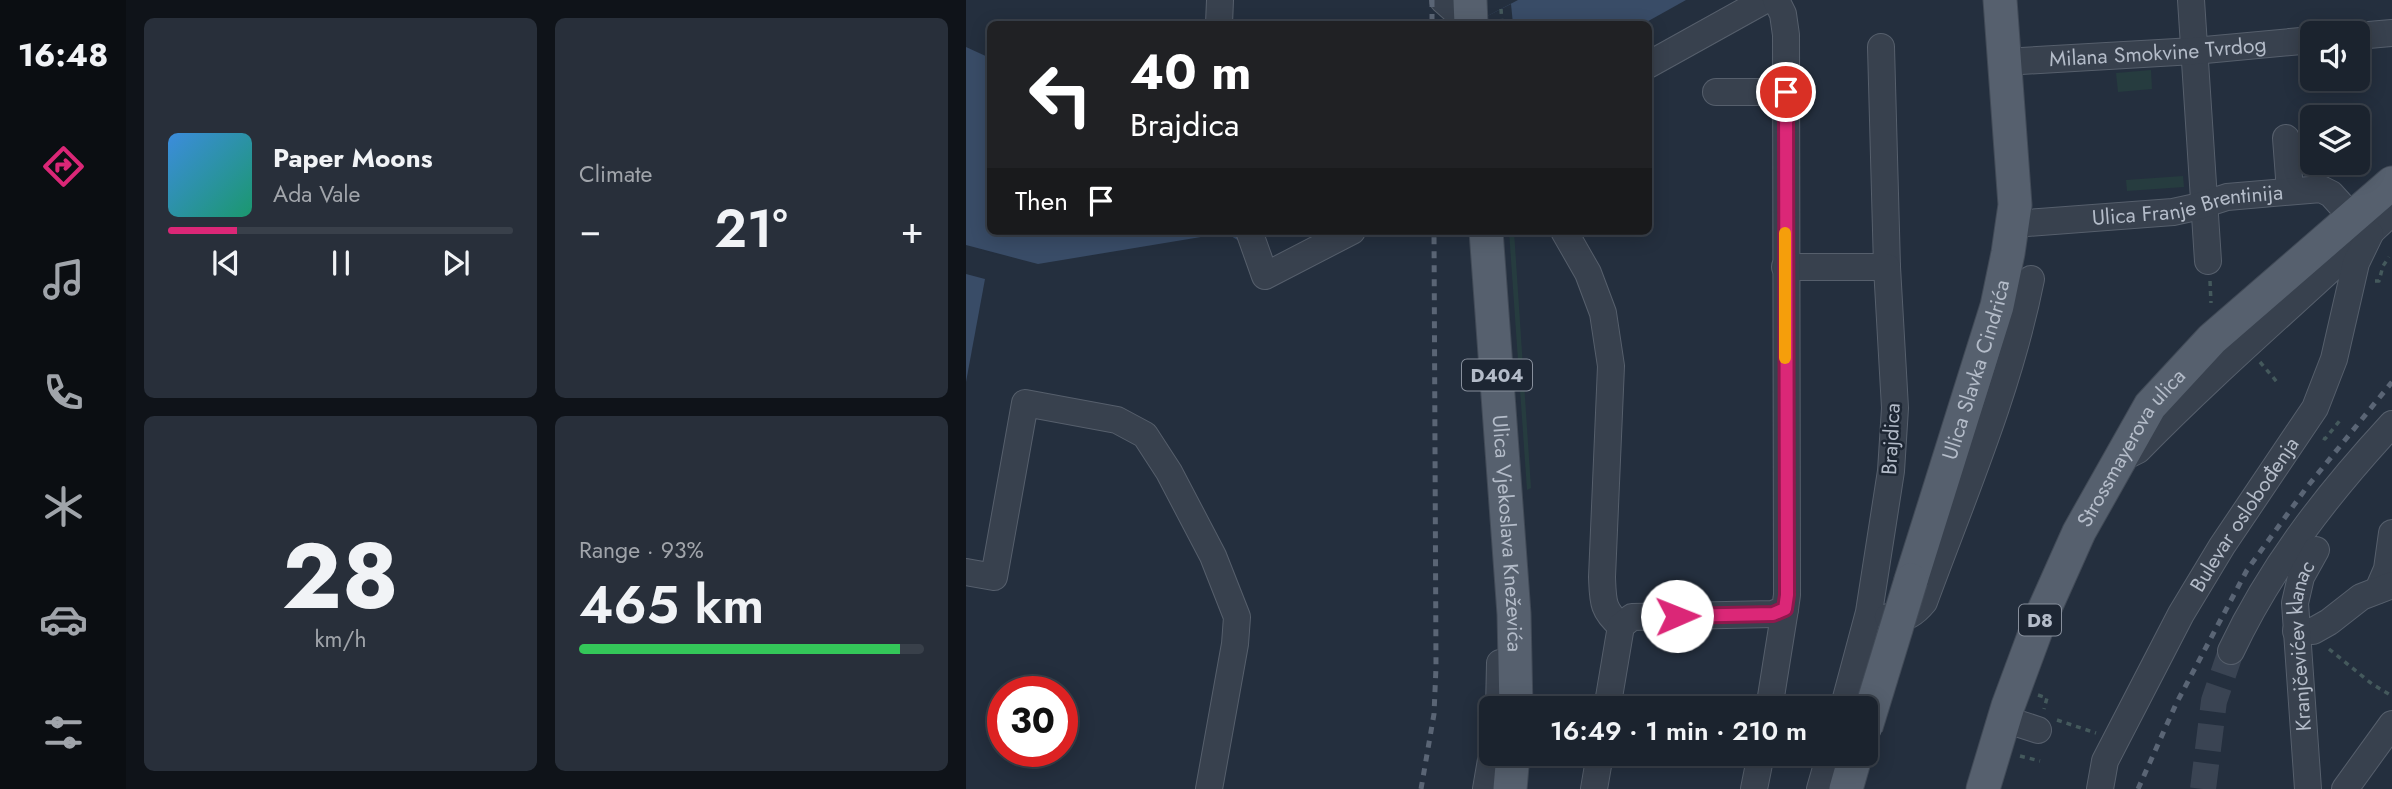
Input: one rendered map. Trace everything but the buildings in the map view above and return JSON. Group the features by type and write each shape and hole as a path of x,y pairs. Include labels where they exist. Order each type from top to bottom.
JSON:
{"main road":[{"name":"Ulica Slavka Cindrića","path":"1876,696 1997,306 2014,224 2015,205 2000,0"},
{"path":"1473,21 1485,4"},
{"name":"Strossmayerova ulica","path":"1983,789 2004,719 2041,617 2079,532 2150,406 2212,339 2361,225 2392,183"},
{"path":"1476,235 1488,247"},
{"name":"Ulica Vjekoslava Kneževića","path":"1488,247 1514,614 1516,696"},
{"path":"1510,789 1512,766"}],"street":[{"path":"1219,21 1220,0"},
{"path":"1443,0 1468,21"},
{"path":"1652,63 1765,0"},
{"path":"1771,696 1787,595 1786,35 1783,14 1776,0"},
{"path":"2191,0 2208,261"},
{"path":"2370,35 2392,33"},
{"name":"Milana Smokvine Tvrdog","path":"2004,62 2194,51 2300,41"},
{"name":"Brajdica","path":"1846,696 1869,612 1891,471 1895,408 1887,267 1881,47"},
{"path":"1716,92 1786,92"},
{"path":"2286,138 2290,191"},
{"name":"Ulica Franje Brentinija","path":"2014,224 2173,212 2227,197 2321,190 2331,194 2361,225"},
{"path":"2118,460 2138,450 2200,396 2308,288 2361,225 2392,212"},
{"name":"Bulevar oslobođenja","path":"2100,789 2105,761 2181,614 2221,546 2315,408 2334,359 2356,263 2361,225"},
{"path":"1250,235 1265,276 1344,235"},
{"path":"1566,235 1588,272 1603,313 1611,366 1603,604 1610,617 1621,626"},
{"path":"1785,267 1887,267"},
{"path":"1869,612 1895,619 1916,613 1924,602 2021,331 2031,279"},
{"path":"2308,288 2327,292 2345,307"},
{"path":"966,572 994,577 1025,403 1117,420 1145,435 1169,472 1213,556 1237,617 1235,644 1209,789"},
{"path":"2231,651 2266,584 2348,473 2392,424"},
{"path":"1499,696 1499,582 1508,522"},
{"path":"2296,631 2313,631 2361,597 2385,587 2392,533"},
{"name":"Kranjčevićev klanac","path":"2308,789 2295,603 2301,577 2316,550"},
{"path":"1609,696 1621,626 1632,617 1773,614 1785,609"},
{"path":"2004,719 2042,723"},
{"path":"2345,789 2392,724"},
{"path":"1486,789 1490,766"},
{"path":"1594,789 1598,766"},
{"path":"1754,789 1759,766"},
{"path":"1821,789 1844,771"}],"path":[{"path":"1485,4 1499,21"},
{"path":"2375,281 2379,281 2389,257"},
{"path":"2269,372 2277,382"},
{"path":"2329,433 2341,419"},
{"path":"2327,647 2372,684 2392,696"},
{"path":"2042,723 2095,733"},
{"path":"2011,753 2040,761"}],"green space":[{"path":"2151,70 2152,89 2118,92 2116,73"},
{"path":"2183,176 2184,187 2127,191 2126,180"},
{"path":"1509,235 1514,235 1531,488 1527,490"}],"water":[{"path":"1518,0 1686,0 1648,21 1478,21"},
{"path":"966,47 987,57 987,235 1218,235 1038,264 966,245"},
{"path":"1230,235 1255,235 1239,241"},
{"path":"966,274 985,279 966,382"}],"pier":[{"path":"1511,4 1513,21 1478,21"}],"tunnel":[{"path":"2203,789 2214,701 2231,651"}],"railway":[{"path":"1432,0 1432,21"},
{"path":"1421,789 1434,714 1436,667 1434,235"},
{"path":"2138,789 2176,704 2247,570 2307,487 2392,382"}],"slow traffic":[{"path":"1785,233 1785,358"}],"route":[{"path":"1677,616 1773,614 1785,609 1786,92"}]}
